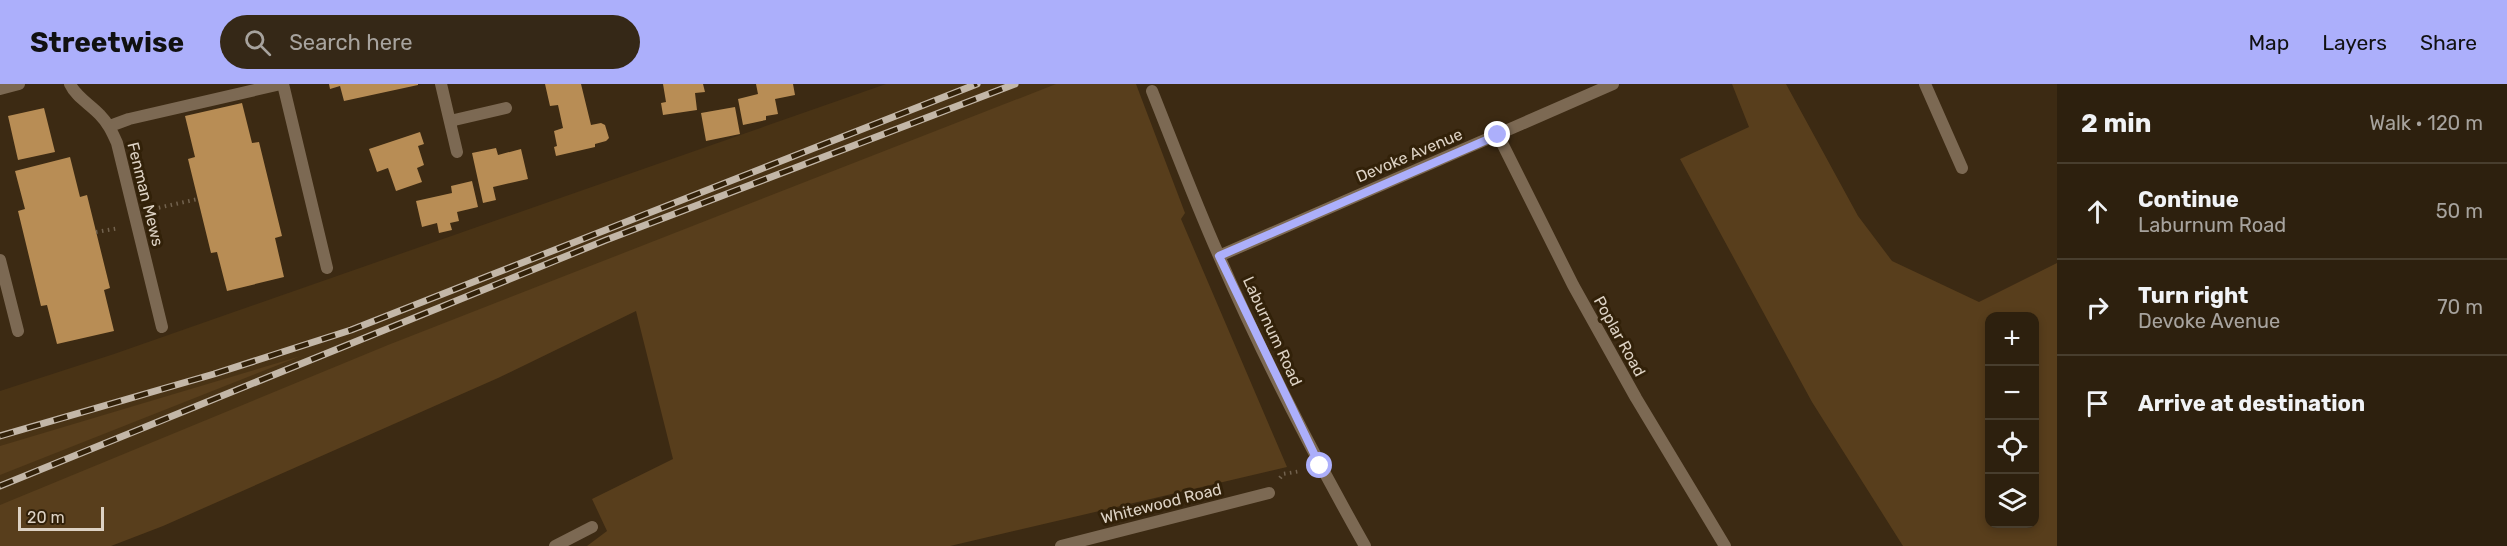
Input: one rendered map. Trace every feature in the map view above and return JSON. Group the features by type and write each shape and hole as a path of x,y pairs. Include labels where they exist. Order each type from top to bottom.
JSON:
{"street":[{"path":"0,89 19,84"},
{"name":"Fenman Mews","path":"70,84 73,90 110,126 117,143 162,327"},
{"path":"110,126 129,119 282,84 327,268"},
{"path":"441,84 457,152"},
{"name":"Devoke Avenue","path":"1219,256 1613,84"},
{"path":"1925,84 1962,168"},
{"name":"Laburnum Road","path":"1152,91 1219,256 1320,466 1365,546"},
{"path":"450,121 506,108"},
{"name":"Poplar Road","path":"1498,135 1584,305 1647,417 1725,546"},
{"path":"0,260 4,291 18,331"},
{"name":"Whitewood Road","path":"1061,546 1269,493"},
{"path":"555,546 592,527"}],"path":[{"path":"134,213 198,199"},
{"path":"1269,493 1283,474 1320,466"}],"shaded area":[{"path":"886,84 1116,84 0,523 0,391 114,354"},
{"path":"1056,84 1136,84 1185,213 1181,219 1287,467 950,546 587,546 607,531 592,499 673,459 636,311 498,378 163,526 111,546 0,546 0,505 388,345"},
{"path":"1732,84 1786,84 1858,216 1892,261 1979,302 2057,263 2057,546 1903,546 1812,402 1680,159 1749,127"},
{"path":"301,356 0,475 0,446"}],"building":[{"path":"329,84 418,85 344,101 340,86 330,89"},
{"path":"545,84 581,84 591,125 601,123 605,125 609,138 595,144 595,147 556,156 554,131 563,128 558,105 550,106"},
{"path":"663,84 703,84 705,92 695,93 697,110 663,115 661,103 666,102"},
{"path":"756,84 793,84 795,95 775,99 778,114 766,116 766,120 743,125 738,99 758,94"},
{"path":"242,103 252,143 259,142 282,236 275,238 284,277 227,291 217,252 211,253 188,159 195,157 185,116"},
{"path":"735,107 740,134 706,141 701,113"},
{"path":"44,108 55,152 18,160 8,116"},
{"path":"420,132 424,144 418,146 424,165 417,168 422,182 396,191 388,168 377,172 369,149"},
{"path":"496,148 498,155 521,149 528,179 493,187 496,200 483,203 472,153"},
{"path":"70,157 80,197 87,195 110,288 104,290 114,331 57,344 47,305 41,306 18,211 25,209 15,171"},
{"path":"472,181 478,207 457,212 459,221 450,223 452,230 439,233 437,223 422,227 416,201 452,193 451,186"}],"railway":[{"path":"0,436 214,374 351,330 977,84"},
{"path":"0,486 606,240 1015,84"}],"route":[{"path":"1320,466 1219,256 1498,135"}]}
